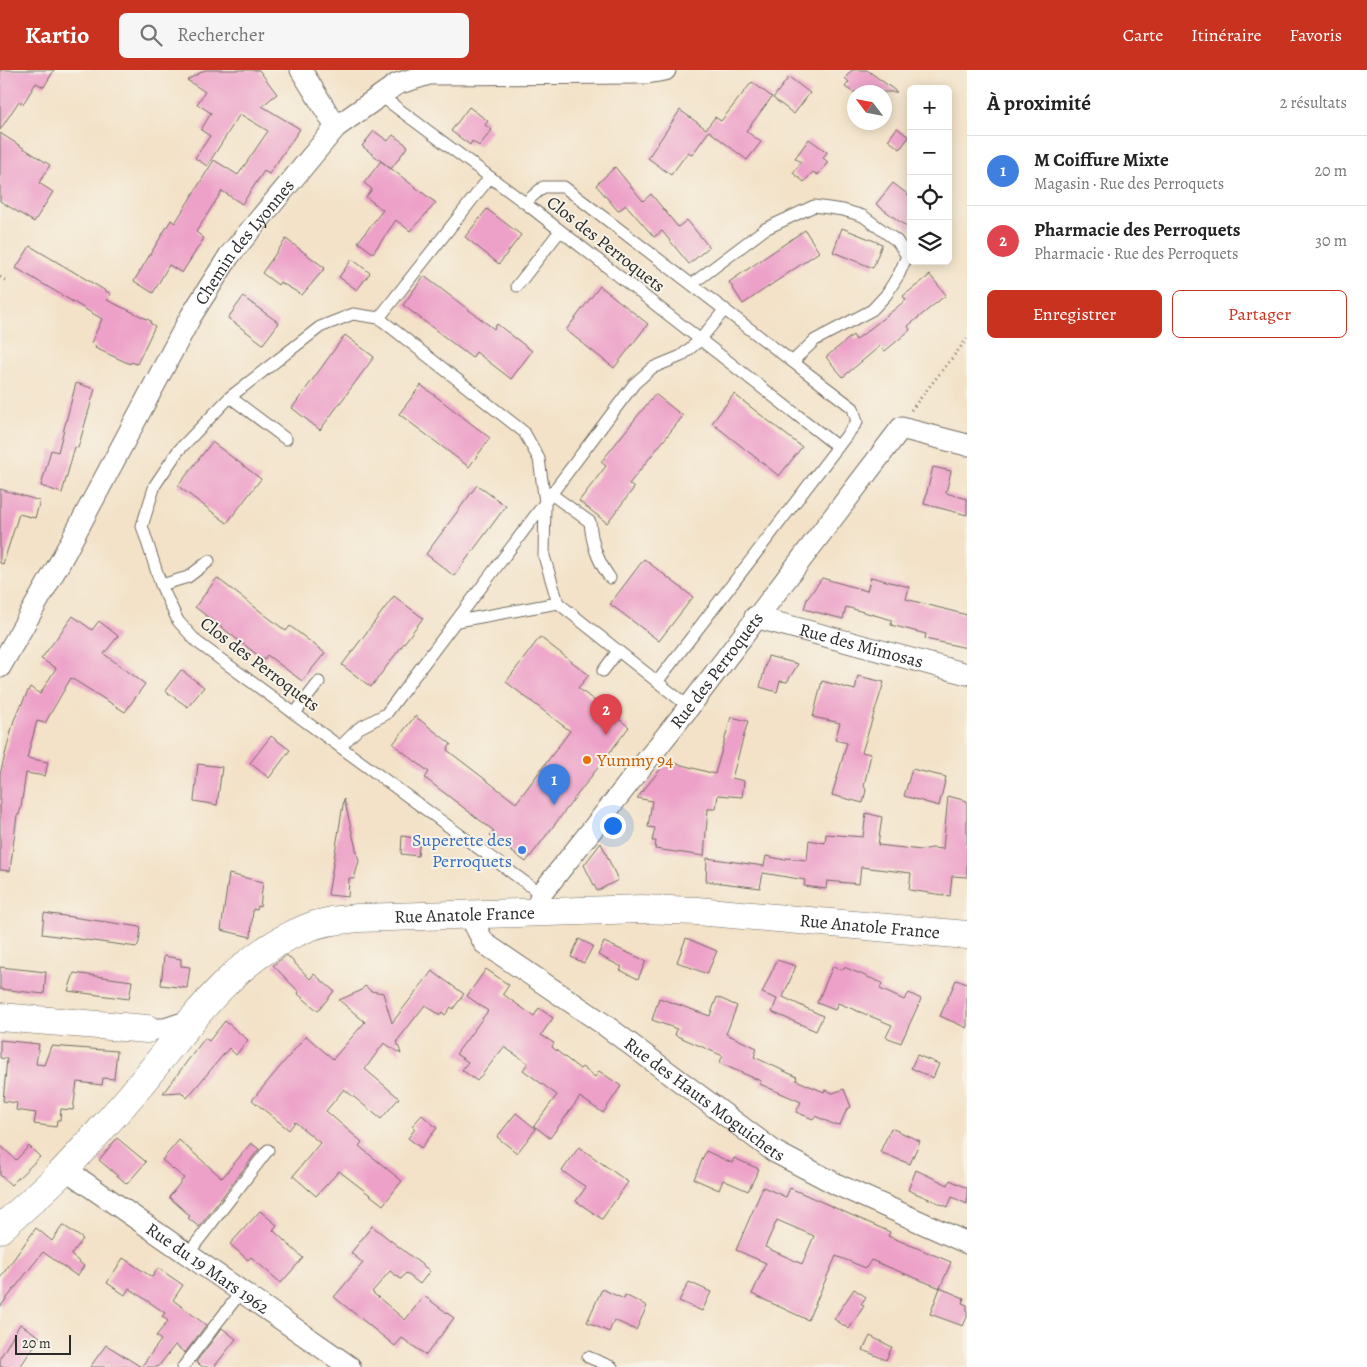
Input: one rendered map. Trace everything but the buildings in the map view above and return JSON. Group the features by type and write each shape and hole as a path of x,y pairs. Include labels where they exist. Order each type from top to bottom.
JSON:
{"street":[{"path":"301,70 336,127"},
{"name":"Chemin des Lyonnes","path":"0,667 60,562 191,316 229,256 336,127 397,84 429,74 648,73 665,70"},
{"path":"901,428 967,445"},
{"name":"Rue des Perroquets","path":"538,903 901,428"},
{"name":"Rue des Mimosas","path":"755,617 967,674"},
{"name":"Rue Anatole France","path":"0,1017 165,1029 189,1021 216,992 254,958 307,927 359,918 470,916 538,903 697,911 967,935"},
{"name":"Rue des Hauts Moguichets","path":"470,916 484,943 602,1023 775,1152 838,1185 967,1243"},
{"path":"0,1229 65,1169 160,1061 189,1021"},
{"path":"146,1029 157,1043 160,1061"},
{"name":"Rue du 19 Mars 1962","path":"65,1169 350,1367"}],"lane":[{"name":"Clos des Perroquets","path":"381,96 525,203 838,447"},
{"path":"379,318 490,177"},
{"path":"525,203 543,187 564,187 854,408 858,422 657,682"},
{"path":"692,284 764,229 814,206 843,210 863,216 898,241 906,256 899,274 886,295 872,310 815,340 793,361"},
{"path":"517,286 560,231"},
{"path":"341,746 359,728 386,714 458,621 634,384 652,368 681,356 700,340 724,309"},
{"name":"Clos des Perroquets","path":"538,903 341,746 197,642 178,622 161,585 142,526 154,485 178,451 230,397 320,327 353,314 379,318 524,432 539,459 548,498 544,556 558,604"},
{"path":"230,397 286,438"},
{"path":"548,498 590,522 592,544 600,564 610,578"},
{"path":"161,585 188,577 209,561"},
{"path":"458,621 558,604 689,707"},
{"path":"602,671 618,651"},
{"path":"295,713 319,682"},
{"path":"187,1255 268,1150"},
{"path":"183,1367 241,1292"},
{"path":"588,1357 612,1367"}],"path":[{"path":"0,277 7,281"},
{"path":"901,428 904,419 967,339"}],"place":[{"name":"Pharmacie des Perroquets","path":"606,735"},
{"name":"Yummy 94","path":"587,760"},
{"name":"M Coiffure Mixte","path":"554,805"},
{"name":"Superette des Perroquets","path":"522,850"}]}
